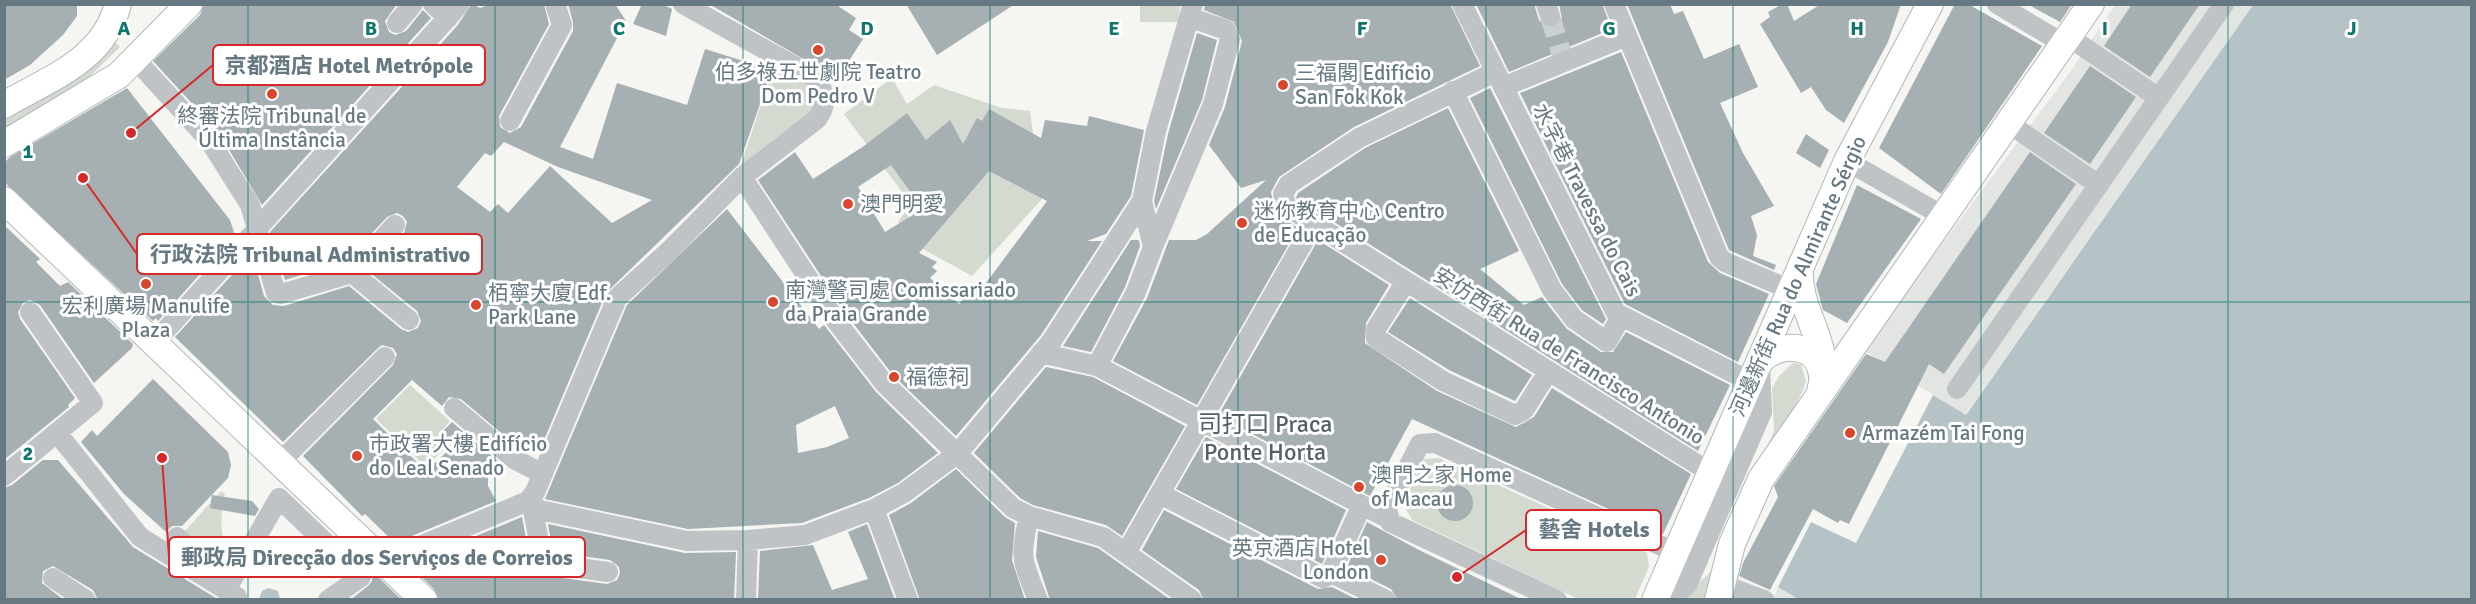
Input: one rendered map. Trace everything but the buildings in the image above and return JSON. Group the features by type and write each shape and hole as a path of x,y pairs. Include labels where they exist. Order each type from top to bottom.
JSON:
{"main road":[{"path":"4,105 95,50 111,27 118,4"},
{"path":"4,144 113,79 189,4"},
{"name":"河邊新街 Rua do Almirante Sérgio","path":"1655,600 1847,161 1930,4"},
{"path":"1720,592 1732,543 1761,479 1819,392 2091,4"},
{"path":"7,200 424,600"},
{"path":"1796,279 1824,357 1819,392"},
{"path":"1755,372 1776,348 1799,347 1817,361 1821,371 1819,392"}],"street":[{"path":"397,23 413,4"},
{"path":"155,342 454,11 433,4"},
{"path":"608,572 543,563 530,503 617,298 670,250 741,177 817,119 825,102 824,93 814,77 683,4"},
{"name":"水字巷 Travessa do Cais","path":"1462,4 1616,313 1755,372"},
{"path":"1614,4 1719,257 1725,262 1796,279"},
{"path":"1997,4 2066,40 2159,98"},
{"path":"1957,389 2220,6"},
{"path":"510,121 562,25 556,7"},
{"path":"530,503 540,510 687,541 748,540 805,535 874,509 904,493 958,453 1041,353 1142,201 1156,131 1191,11 1226,30 1230,39 1213,104 1136,292 1097,366"},
{"path":"1621,316 1607,342 1574,319 1552,290 1453,92 1499,80 1627,36"},
{"path":"135,59 209,140 250,205 276,293 281,294 352,273 395,225"},
{"name":"安仿西街 Rua de Francisco Antonio","path":"1453,92 1359,138 1289,184 1285,188 1283,200 1290,211 1711,473"},
{"path":"2008,123 2098,185"},
{"path":"1847,161 1943,216"},
{"path":"741,177 836,321 877,374 1013,508 1029,516 1096,534 1191,600"},
{"path":"1142,201 1153,247"},
{"path":"1126,554 1313,225"},
{"path":"352,273 409,320"},
{"path":"1405,283 1376,328 1376,338 1443,381 1515,415 1524,410 1548,372"},
{"path":"4,476 93,404 30,312"},
{"path":"1041,353 1097,366 1387,518 1393,526 1528,593 1557,600"},
{"path":"280,462 385,357"},
{"path":"1666,600 1687,585 1762,412 1755,372"},
{"path":"454,408 514,459 543,474"},
{"path":"58,434 140,537 227,592"},
{"path":"1387,518 1387,508 1416,448 1430,442 1677,553"},
{"path":"1160,494 1321,578 1328,577 1331,573 1362,506"},
{"path":"227,592 279,498 361,576 328,600"},
{"path":"384,561 530,503"},
{"path":"874,509 908,600"},
{"path":"1029,516 1022,559 1038,600"},
{"path":"326,544 345,524"},
{"path":"177,537 224,577 227,592"},
{"path":"746,600 748,540"},
{"path":"1331,573 1386,600"},
{"path":"53,578 86,600"},
{"path":"1720,592 1764,600"}],"shaded area":[{"path":"1140,5 1180,5 1179,22 1140,22"},
{"path":"2115,5 2253,5 1965,415 1863,350 2070,72"},
{"path":"2253,5 2471,5 2471,599 1800,600 1778,587 1811,522 1856,543 1933,395 1966,415"},
{"path":"111,38 120,47 87,79 5,131 5,116"},
{"path":"775,62 814,86 816,109 739,171"},
{"path":"892,78 907,104 934,85 1002,108 1030,111 1042,199 972,276 921,248 898,222 911,204 844,114"},
{"path":"1794,362 1801,364 1806,381 1803,390 1750,497 1713,599 1679,600 1713,570 1774,431 1772,388 1780,375"},
{"path":"410,385 450,421 438,435 448,445 426,467 376,419"},
{"path":"1439,458 1647,553 1649,567 1635,599 1578,599 1412,520 1403,504 1424,459"},
{"path":"221,491 225,494 221,520 223,536 232,561 227,569 184,532"},
{"path":"1731,575 1775,595 1778,587 1800,599 1724,600"},
{"path":"268,588 278,591 280,599 259,599 262,591"}],"tunnel":[{"path":"1550,16 1564,62"}],"place":[{"name":"伯多祿五世劇院 Teatro Dom Pedro V","path":"818,50"},
{"name":"三福閣 Edifício San Fok Kok","path":"1283,85"},
{"name":"終審法院 Tribunal de Última Instância","path":"272,94"},
{"name":"京都酒店 Hotel Metrópole","path":"131,133"},
{"name":"行政法院 Tribunal Administrativo","path":"83,178"},
{"name":"澳門明愛","path":"848,204"},
{"name":"迷你教育中心 Centro de Educação","path":"1242,223"},
{"name":"宏利廣場 Manulife Plaza","path":"146,284"},
{"name":"南灣警司處 Comissariado da Praia Grande","path":"773,302"},
{"name":"栢寧大廈 Edf. Park Lane","path":"476,305"},
{"name":"福德祠","path":"894,377"},
{"name":"Armazém Tai Fong","path":"1850,433"},
{"name":"市政署大樓 Edifício do Leal Senado","path":"357,456"},
{"name":"郵政局 Direcção dos Serviços de Correios","path":"162,458"},
{"name":"澳門之家 Home of Macau","path":"1359,487"},
{"name":"英京酒店 Hotel London","path":"1381,560"},
{"name":"藝舍 Hotels","path":"1457,577"}],"district":[{"name":"司打口 Praca Ponte Horta","path":"1265,438"}]}
